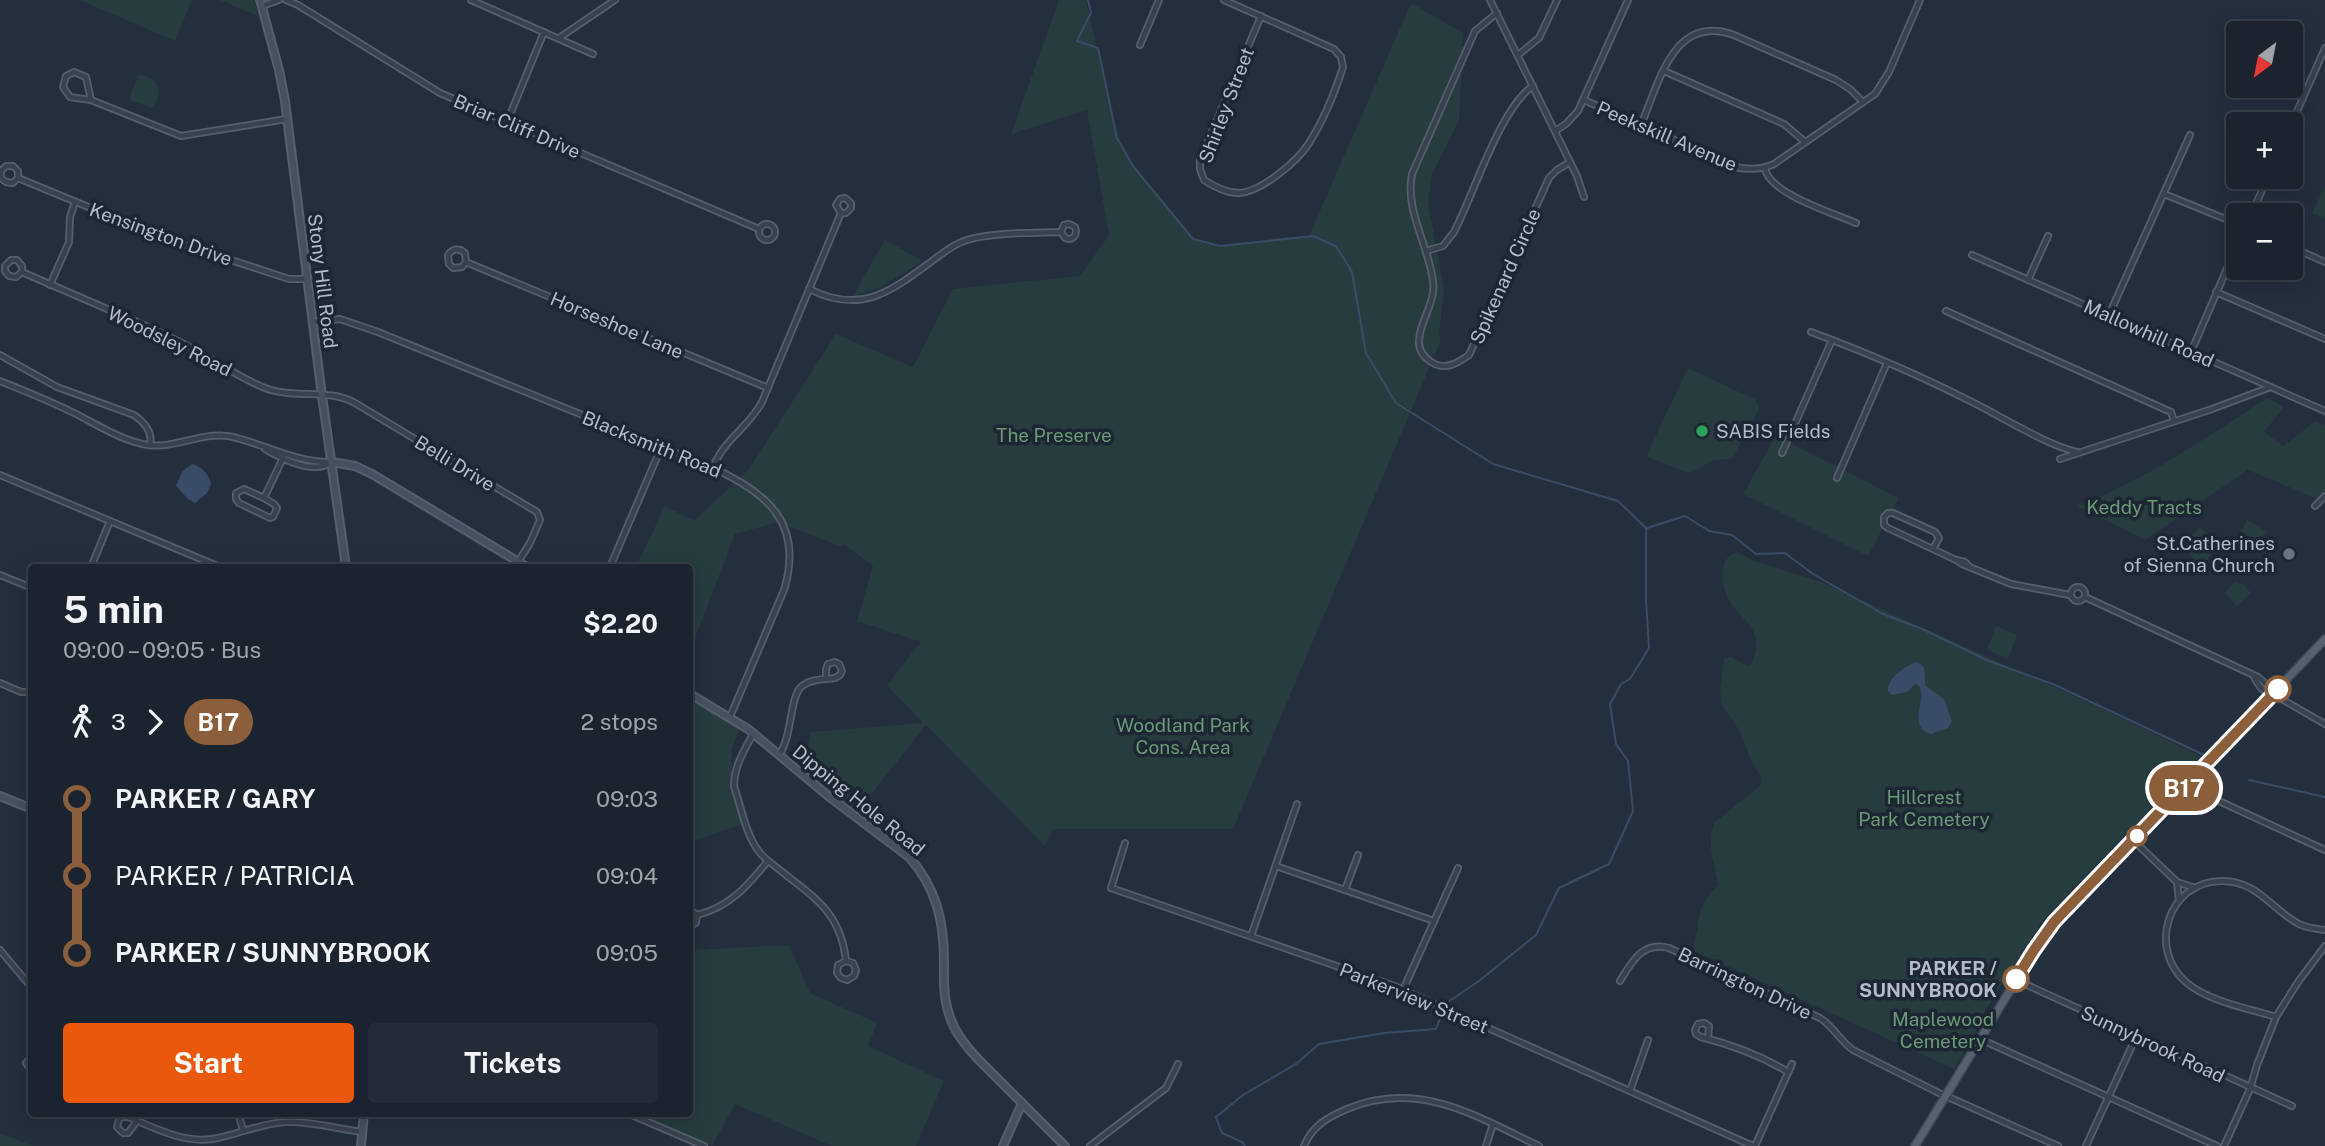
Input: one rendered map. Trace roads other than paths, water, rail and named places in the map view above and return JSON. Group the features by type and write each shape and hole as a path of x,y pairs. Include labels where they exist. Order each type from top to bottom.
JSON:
{"main road":[{"name":"Stony Hill Road","path":"261,3 279,70 287,119 321,396 346,564"},
{"path":"332,462 355,466 372,474 522,564"},
{"path":"1915,1146 2045,933 2325,639"},
{"name":"Dipping Hole Road","path":"693,696 753,734 909,857 919,868 940,911 946,1001 954,1027 970,1050 1065,1146"},
{"path":"0,796 28,807"},
{"path":"1003,1146 1022,1103"},
{"path":"362,1146 364,1117"}],"street":[{"path":"261,3 279,0"},
{"name":"Briar Cliff Drive","path":"286,0 427,87 760,229"},
{"path":"471,0 593,54"},
{"path":"559,38 615,0"},
{"path":"1140,45 1159,0"},
{"name":"Shirley Street","path":"1224,0 1261,16 1334,49 1341,57 1343,67 1315,133 1300,155 1256,188 1241,193 1226,191 1204,180 1200,160 1261,16"},
{"path":"1490,0 1581,185 1584,197"},
{"path":"1518,55 1539,38 1557,0"},
{"path":"1555,131 1571,120 1584,100 1628,0"},
{"name":"Peekskill Avenue","path":"1584,100 1735,167 1746,170 1765,168 1875,94 1920,0"},
{"name":"Spikenard Circle","path":"1497,13 1475,32 1412,174 1409,187 1432,274 1432,297 1420,327 1419,346 1429,361 1438,366 1447,366 1458,363 1469,355 1549,178 1556,170 1570,162"},
{"path":"1641,125 1674,52 1684,39 1697,32 1718,30 1836,80 1863,102"},
{"path":"507,122 544,32"},
{"path":"2297,112 2325,48"},
{"path":"1664,71 1779,121 1804,141"},
{"path":"92,100 86,77 74,72 66,76 63,84 65,93 72,98 92,100 181,136 287,119"},
{"path":"1426,251 1443,246 1454,232 1508,115 1524,92 1533,86"},
{"path":"2109,315 2190,135"},
{"name":"Kensington Drive","path":"6,166 13,166 18,171 18,178 13,183 6,183 1,178 1,171 6,166"},
{"path":"1765,168 1774,186 1856,223"},
{"name":"Kensington Drive","path":"18,178 169,240 283,277 307,279"},
{"path":"2164,194 2226,219"},
{"path":"50,285 69,242 70,217 75,202"},
{"path":"713,468 723,447 758,409 841,213"},
{"path":"809,289 837,300 868,299 896,287 964,241 977,237 1061,232"},
{"path":"2028,280 2048,236"},
{"name":"Horseshoe Lane","path":"456,249 463,251 466,262 462,267 453,268 449,264 448,255 456,249"},
{"path":"2303,252 2325,262"},
{"name":"Mallowhill Road","path":"1972,255 2325,411"},
{"name":"Woodsley Road","path":"11,260 17,260 22,266 22,272 16,277 9,276 5,266 11,260"},
{"name":"Horseshoe Lane","path":"466,262 768,388"},
{"path":"2191,352 2226,270"},
{"name":"Woodsley Road","path":"22,272 183,343 263,387 289,394 321,396"},
{"path":"2216,292 2325,339"},
{"path":"1946,311 2171,412 2174,421"},
{"name":"Blacksmith Road","path":"312,322 340,319 378,331 713,468 739,480 768,502 783,525 789,550 789,575 730,718"},
{"path":"1811,332 1887,363 2059,446 2077,452"},
{"path":"1782,453 1832,340"},
{"path":"0,355 57,387 129,412 147,428 151,436 150,445"},
{"path":"1837,478 1887,363"},
{"path":"0,382 60,406 127,439 150,445 160,446 212,435 234,437 315,462 332,462"},
{"path":"2060,458 2269,387"},
{"name":"Belli Drive","path":"321,396 347,399 537,512 540,520 538,527 518,562"},
{"path":"258,445 283,458 317,467 324,467 332,462"},
{"path":"611,564 661,448"},
{"path":"264,498 283,458"},
{"path":"0,475 213,564"},
{"path":"244,489 264,498 277,508 273,517 239,503 236,493 244,489"},
{"path":"2315,506 2325,496"},
{"path":"1933,549 1939,538 1935,533 1893,513 1884,517 1886,527 1969,566 2011,584 2070,595 2077,601 2085,597"},
{"path":"92,564 110,521"},
{"path":"0,575 28,586"},
{"path":"2070,595 2072,589 2078,586 2084,590 2085,597"},
{"path":"2085,597 2253,675 2265,692 2325,724"},
{"path":"779,755 788,739 797,693 806,683 827,679"},
{"path":"0,683 21,692 28,692"},
{"path":"753,734 736,768 734,786 752,840 768,861 830,913 841,934 845,961"},
{"path":"2192,780 2219,801 2325,850"},
{"path":"1251,936 1297,804"},
{"path":"2133,840 2177,882 2195,888"},
{"name":"Parkerview Street","path":"1125,843 1111,888 1404,990 1754,1146"},
{"path":"1345,890 1358,855"},
{"path":"697,915 720,908 736,897 768,861"},
{"path":"1276,866 1434,921"},
{"path":"1404,990 1458,868"},
{"path":"2277,1017 2205,993 2181,978 2171,961 2165,942 2169,917 2179,901 2195,888 2216,881 2229,881 2271,901 2300,925 2325,930"},
{"path":"2177,882 2179,901"},
{"path":"693,912 697,915"},
{"path":"693,924 696,923 697,915"},
{"name":"Barrington Drive","path":"1620,981 1633,959 1641,952 1656,946 1670,948 1820,1018 1832,1027 1843,1043 1853,1051 2058,1146"},
{"path":"2224,1146 2250,1089 2277,1017 2298,982 2325,946"},
{"path":"0,950 28,983"},
{"path":"845,961 853,963 856,970 854,976 847,980 841,978 837,971 840,963 845,961"},
{"name":"Sunnybrook Road","path":"2015,980 2292,1107"},
{"path":"2086,1146 2136,1037"},
{"path":"1708,1039 1750,1051 1788,1072"},
{"path":"1980,1039 2217,1146"},
{"path":"1630,1091 1648,1040"},
{"path":"1090,1146 1166,1088 1178,1064"},
{"path":"1754,1146 1792,1064"},
{"path":"1304,1146 1315,1128 1334,1114 1387,1098 1450,1104 1539,1146"},
{"path":"137,1121 128,1133 120,1132 117,1127 117,1122 123,1117 137,1121 177,1136 191,1139 218,1138 274,1123 298,1122 362,1132"},
{"path":"239,1117 243,1130"},
{"path":"636,1117 704,1146"},
{"path":"1486,1146 1493,1124"}],"water":[{"path":"192,464 204,471 211,484 207,493 195,503 176,486 182,472"},
{"path":"1916,662 1924,668 1925,685 1944,699 1952,721 1948,728 1931,734 1920,725 1919,686 1915,684 1907,692 1892,695 1888,691 1893,677"}],"waterway":[{"path":"1088,0 1091,13 1077,41 1098,48 1117,138 1133,166 1193,239 1220,246 1313,236 1336,246 1352,272 1366,353 1396,403 1493,464 1618,501 1646,528 1649,648 1630,679 1621,684 1610,704 1616,744 1628,761 1633,811 1609,864 1559,888 1536,935 1479,981 1445,1004"},
{"path":"1647,528 1685,516 1709,531 1732,535 1756,554 1785,553 1813,574 1883,614 1989,661 2055,685 2204,755"},
{"path":"2249,780 2325,797"},
{"path":"1245,1146 1222,1133 1216,1117 1243,1095 1296,1064 1319,1044 1384,1033 1436,1029 1442,1014"}],"place":[{"name":"SABIS Fields","path":"1702,431"},
{"name":"St.Catherines of Sienna Church","path":"2289,554"},
{"name":"PARKER / SUNNYBROOK","path":"2016,979"}],"park label":[{"name":"The Preserve","path":"1054,435"},
{"name":"Keddy Tracts","path":"2144,507"},
{"name":"Woodland Park Cons. Area","path":"1183,736"},
{"name":"Hillcrest Park Cemetery","path":"1924,808"},
{"name":"Maplewood Cemetery","path":"1943,1030"}]}
